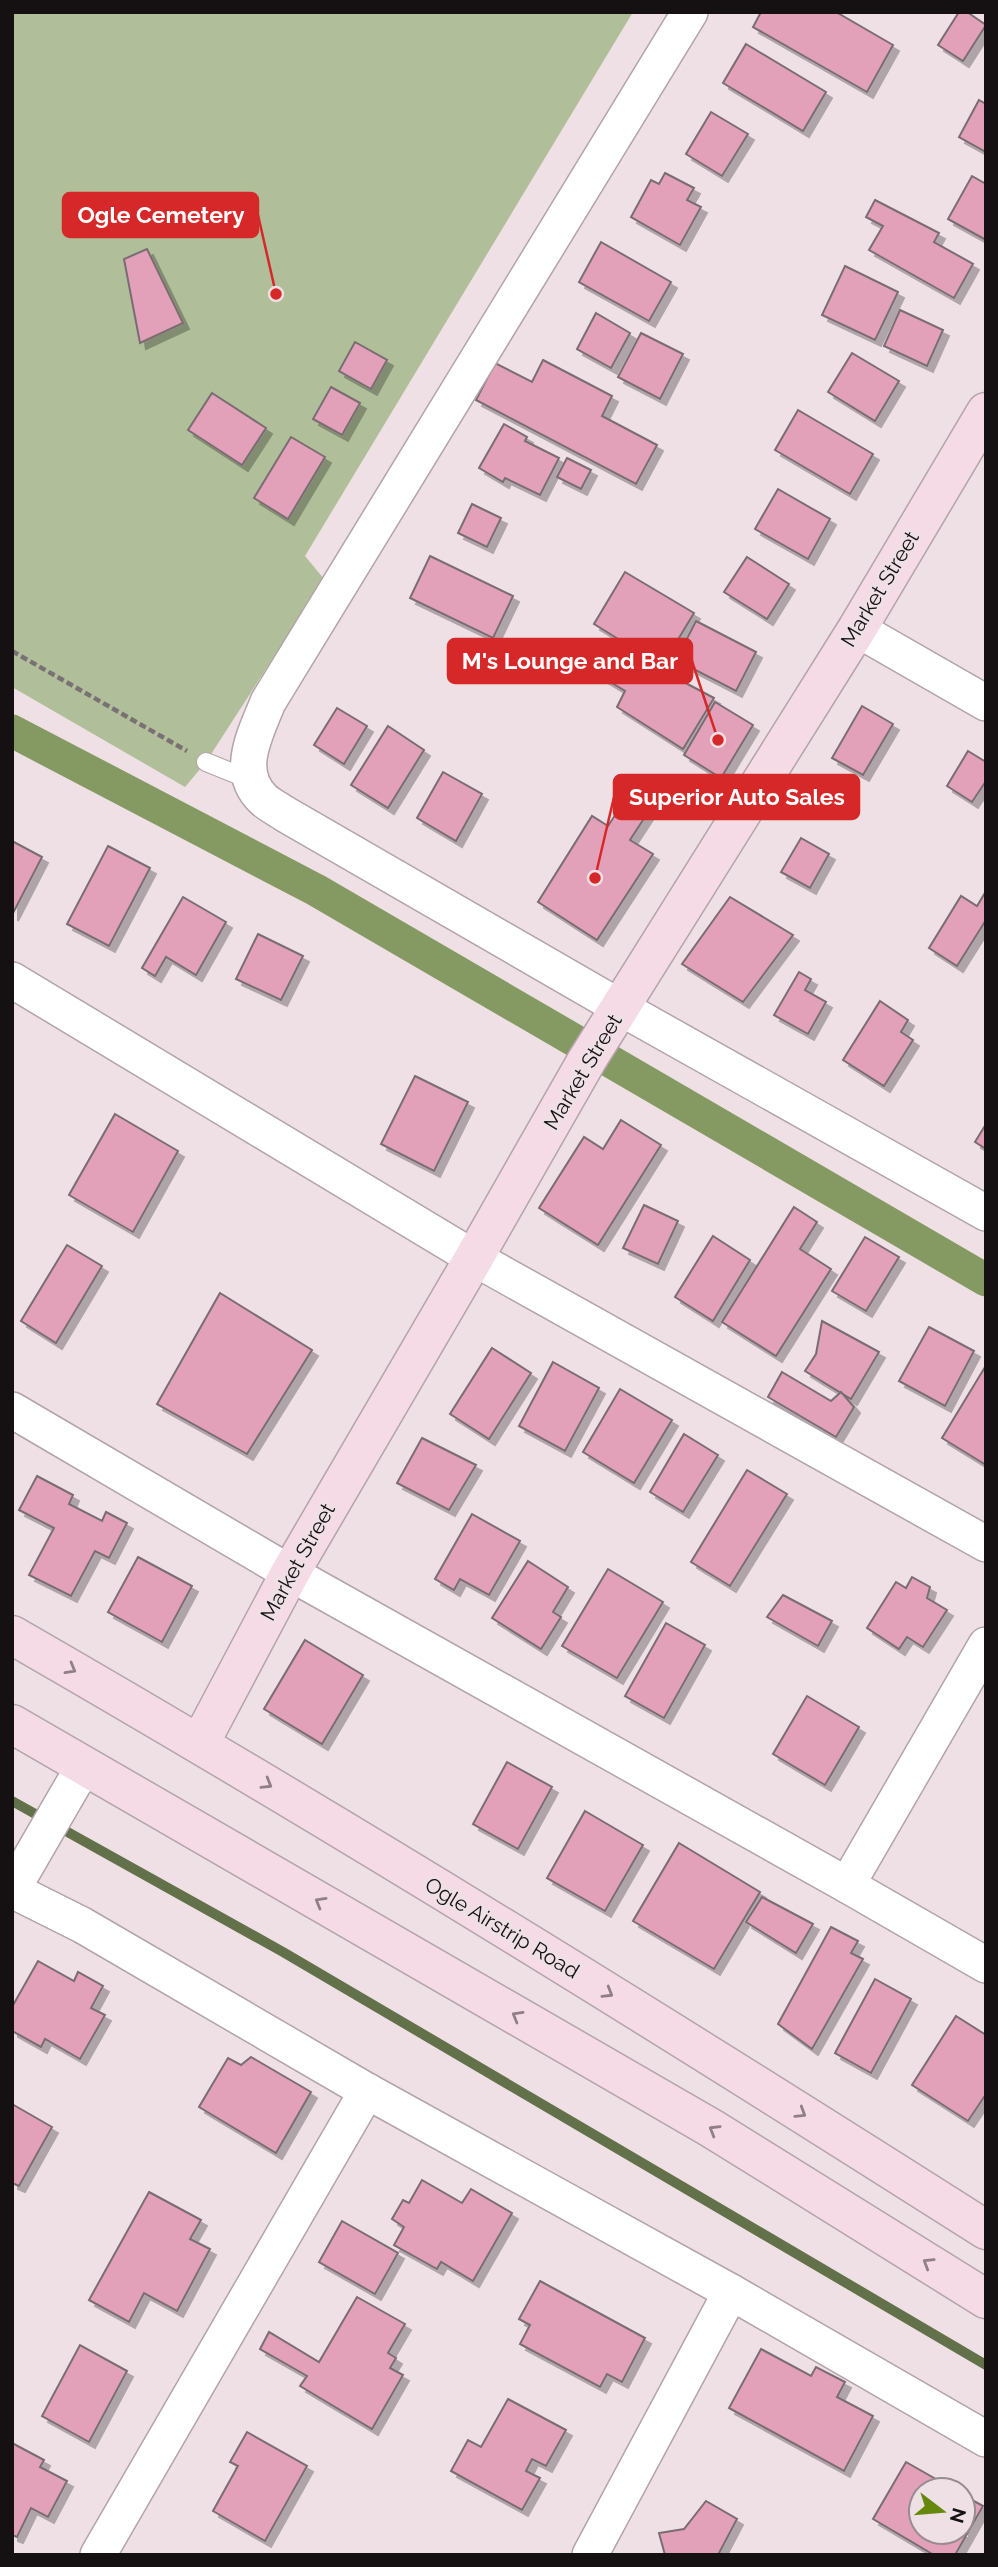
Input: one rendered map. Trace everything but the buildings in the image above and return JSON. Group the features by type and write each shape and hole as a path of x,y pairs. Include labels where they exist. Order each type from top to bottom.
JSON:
{"street":[{"path":"690,12 268,702 248,757 248,779 263,798 285,814 616,1016 986,1213"},
{"name":"Market Street","path":"200,1743 289,1573 587,1060 857,629 986,412"},
{"path":"857,629 986,703"},
{"path":"12,980 474,1258 986,1544"},
{"path":"12,1410 289,1573 986,1965"},
{"name":"Ogle Airstrip Road","path":"12,1635 200,1743 743,2076 986,2230"},
{"path":"847,1885 986,1645"},
{"path":"12,1724 80,1775 711,2128 986,2299"},
{"path":"80,1775 12,1890 82,1926 367,2091 731,2292 986,2439"},
{"path":"98,2555 367,2091"},
{"path":"590,2555 731,2292"}],"lane":[{"path":"206,762 248,779"}],"path":[{"path":"12,651 206,762"}],"green space":[{"path":"12,12 633,12 305,556 324,579 206,762 185,787 12,687"}],"waterway":[{"path":"12,731 316,890 986,1280"},
{"path":"12,1801 283,1952 986,2365"}],"place":[{"name":"Ogle Cemetery","path":"276,294"},
{"name":"M's Lounge and Bar","path":"718,740"},
{"name":"Superior Auto Sales","path":"595,878"}]}
